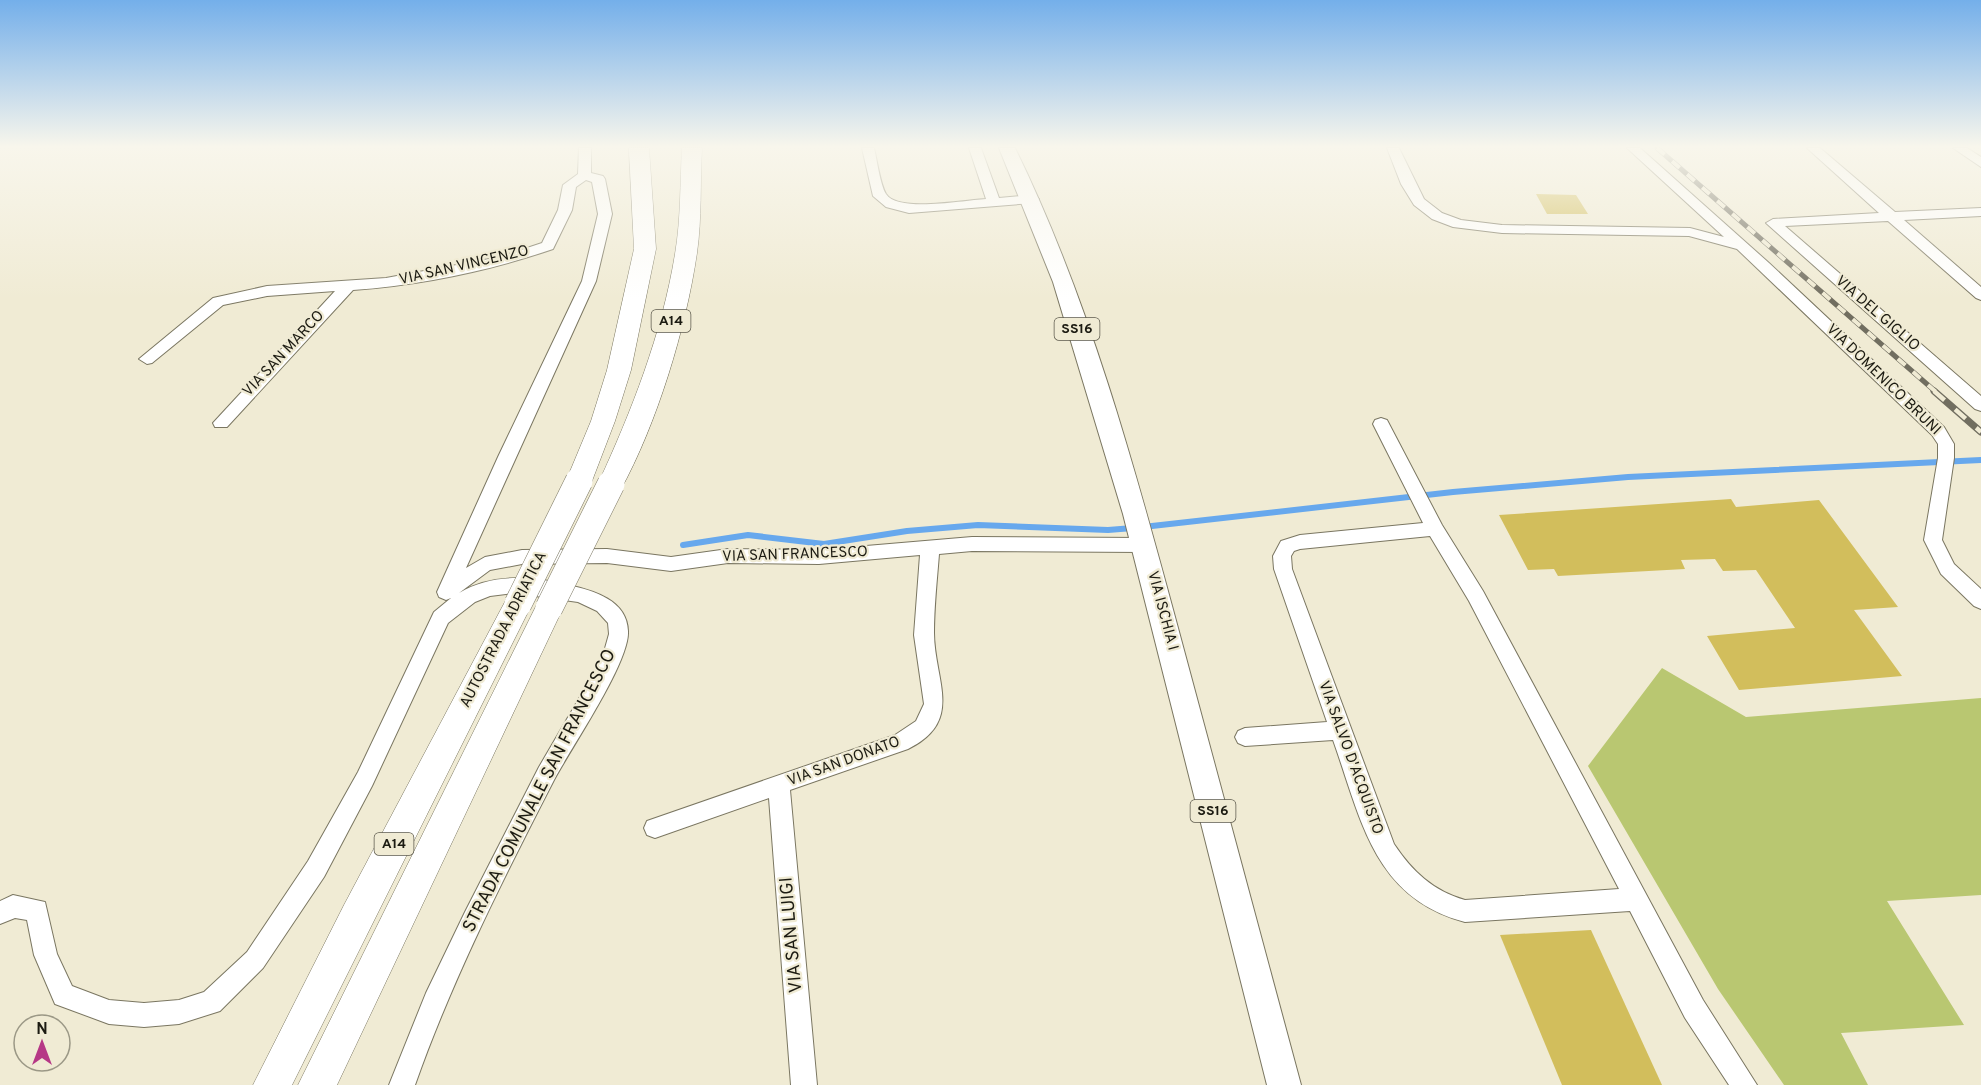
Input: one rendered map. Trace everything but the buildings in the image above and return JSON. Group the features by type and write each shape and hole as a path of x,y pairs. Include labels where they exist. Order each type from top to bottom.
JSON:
{"highway":[{"name":"AUTOSTRADA ADRIATICA","path":"317,1085 534,606 603,422 619,370 645,249 642,199"},
{"name":"AUTOSTRADA ADRIATICA","path":"272,1085 356,917 534,606 611,484 638,427 675,307 686,251 689,199"}],"main road":[{"name":"VIA ISCHIA I","path":"1032,199 1084,351 1141,532 1284,1085"}],"street":[{"name":"VIA SAN VINCENZO","path":"147,359 218,301 267,291 386,283 503,261 548,246 565,210 567,199"},
{"path":"441,618 446,592 506,457 589,281 605,214 602,199"},
{"path":"884,199 891,204 909,209 1032,199"},
{"path":"1417,199 1429,211 1451,222 1474,228 1690,232 1718,238 1741,247"},
{"name":"VIA DOMENICO BRUNI","path":"1688,199 1928,419 1946,444 1946,463 1933,540 1947,569 1981,601"},
{"path":"1872,199 1981,295"},
{"path":"1892,216 1981,212"},
{"name":"VIA DEL GIGLIO","path":"1892,216 1773,223 1981,405"},
{"name":"VIA SAN MARCO","path":"220,423 348,286"},
{"path":"1381,424 1435,529 1476,597 1694,1009 1744,1085"},
{"name":"VIA SALVO D'ACQUISTO","path":"1435,529 1300,542 1287,546 1283,550 1283,569 1384,850 1406,878 1440,904 1456,910 1474,912 1636,899"},
{"name":"VIA SAN FRANCESCO","path":"446,592 485,564 514,557 607,556 671,564 729,556 819,557 1141,532"},
{"name":"VIA SAN DONATO","path":"655,828 901,742 916,734 929,720 934,695 924,635 930,547"},
{"name":"STRADA COMUNALE SAN FRANCESCO","path":"0,913 13,906 37,910 46,955 64,995 109,1012 144,1015 179,1012 211,1002 255,960 316,869 365,779 441,618 452,606 474,593 493,587 520,585 569,593 594,600 611,611 617,619 620,630 616,645 604,672 552,763 452,962 427,1018 402,1085"},
{"path":"1245,736 1340,730"},
{"name":"VIA SAN LUIGI","path":"779,785 804,1085"}],"green space":[{"path":"1662,668 1746,717 1981,698 1981,895 1887,901 1964,1025 1841,1033 1868,1085 1784,1085 1718,989 1588,766"}],"waterway":[{"path":"1143,527 1453,492 1628,477 1981,460"},
{"path":"683,545 748,535 824,544 907,531 978,525 1108,530 1133,528"}],"railway":[{"path":"1715,199 1936,392"},
{"path":"1934,391 1981,432"}]}
